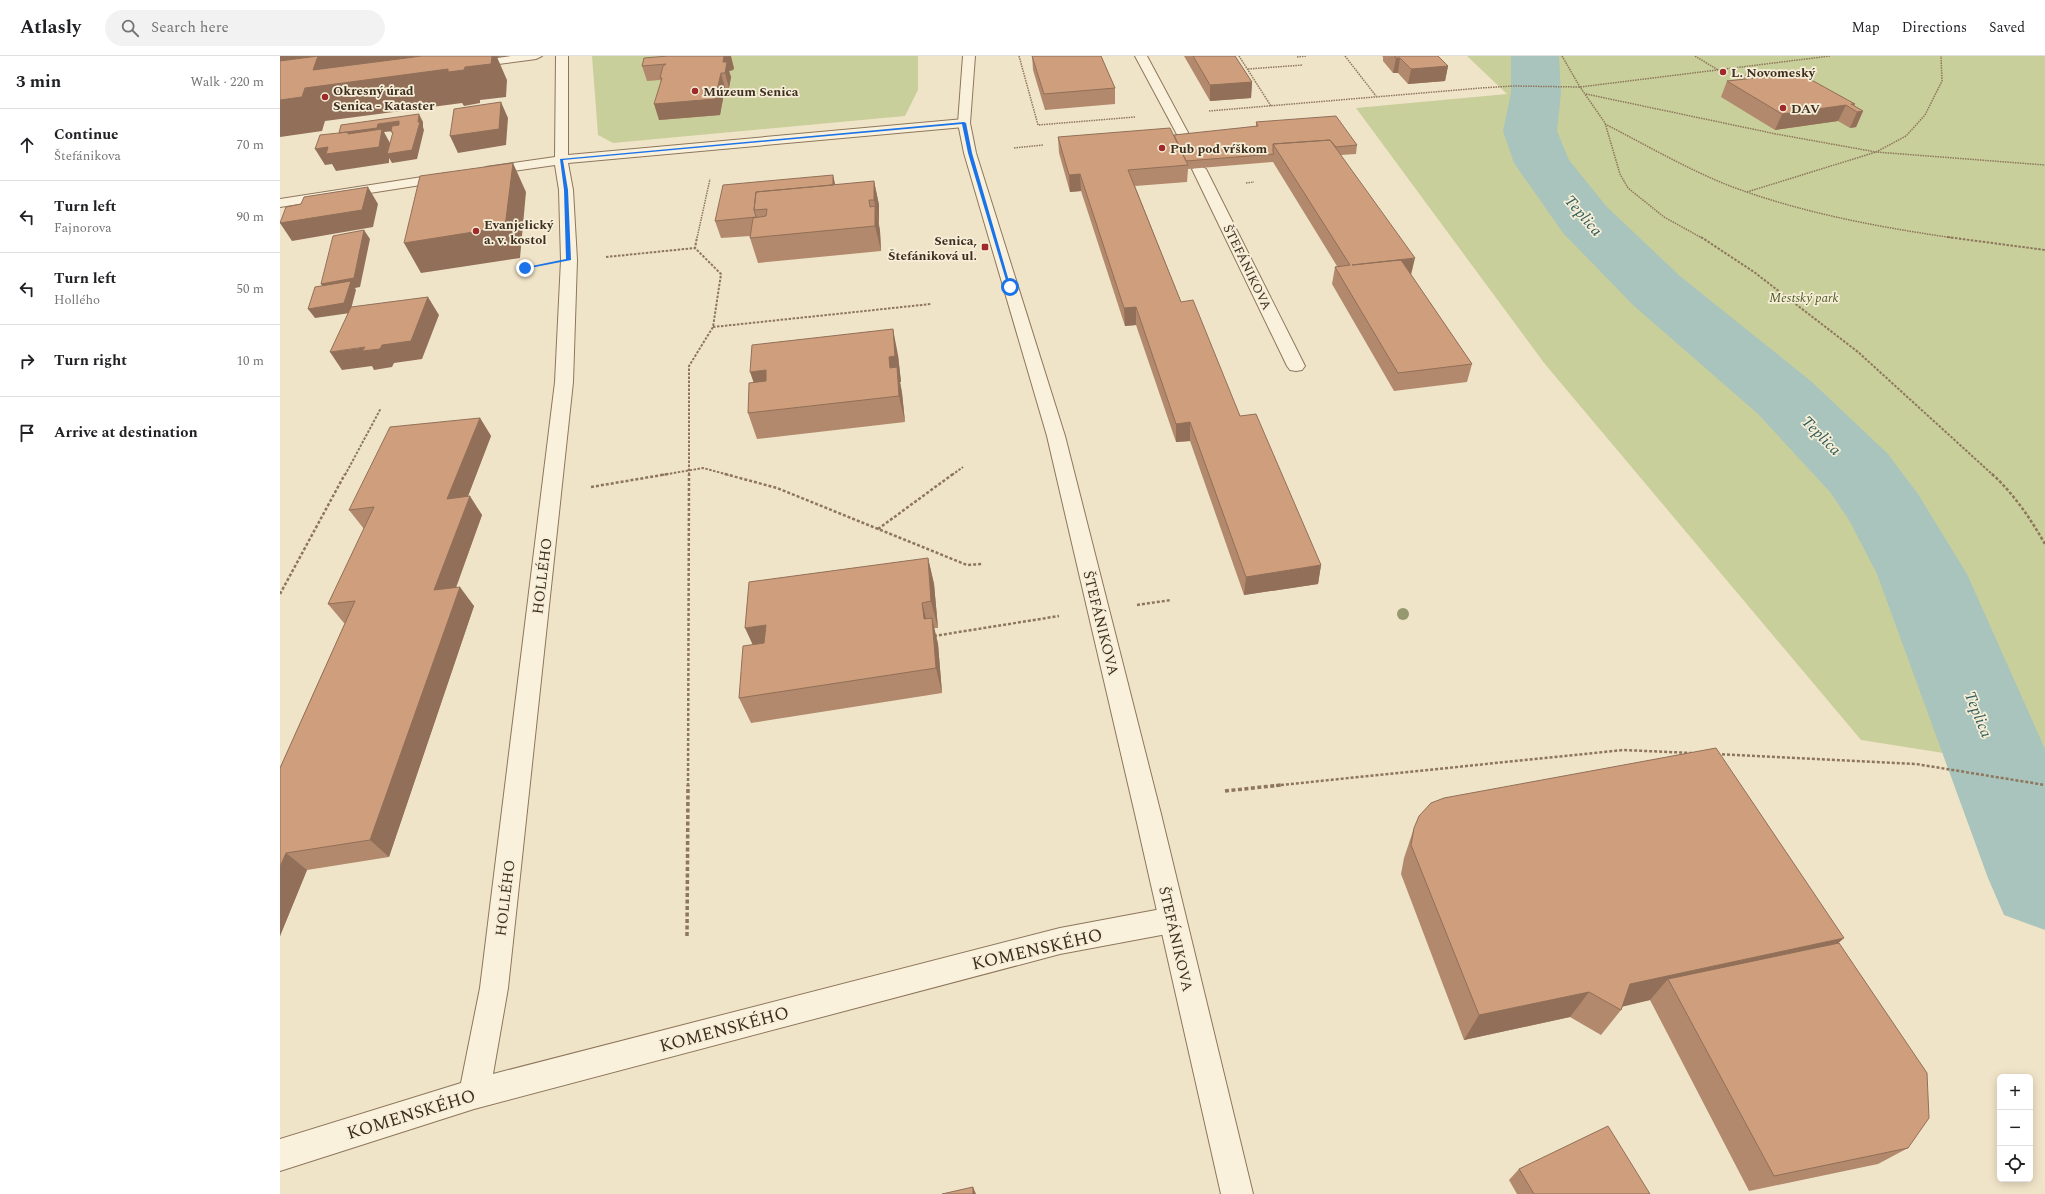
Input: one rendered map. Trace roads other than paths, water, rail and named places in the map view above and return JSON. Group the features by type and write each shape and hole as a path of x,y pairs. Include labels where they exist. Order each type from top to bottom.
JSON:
{"street":[{"path":"457,66 536,56"},
{"name":"HOLLÉHO","path":"474,1094 494,988 564,382 569,260 566,190 561,160 562,56"},
{"name":"ŠTEFÁNIKOVA","path":"969,56 964,123 970,153 1056,436 1237,1194"},
{"path":"1142,56 1187,142"},
{"path":"476,173 561,160 964,123"},
{"name":"ŠTEFÁNIKOVA","path":"1199,168 1296,366"},
{"path":"280,203 460,175"},
{"name":"KOMENSKÉHO","path":"280,1155 474,1094 1060,941 1172,920"}],"waterway":[{"name":"Teplica","path":"1535,56 1536,93 1530,131 1542,163 1585,220 1657,291 1785,398 1859,473 1888,514 1922,574 2045,878"}],"place":[{"name":"L. Novomeský","path":"1723,72"},
{"name":"Múzeum Senica","path":"695,91"},
{"name":"Okresný úrad Senica - Kataster","path":"325,97"},
{"name":"DAV","path":"1783,108"},
{"name":"Pub pod vŕškom","path":"1162,148"},
{"name":"Evanjelický a. v. kostol","path":"476,231"},
{"name":"Senica, Štefániková ul.","path":"985,247"}],"park label":[{"name":"Mestský park","path":"1804,297"}]}
